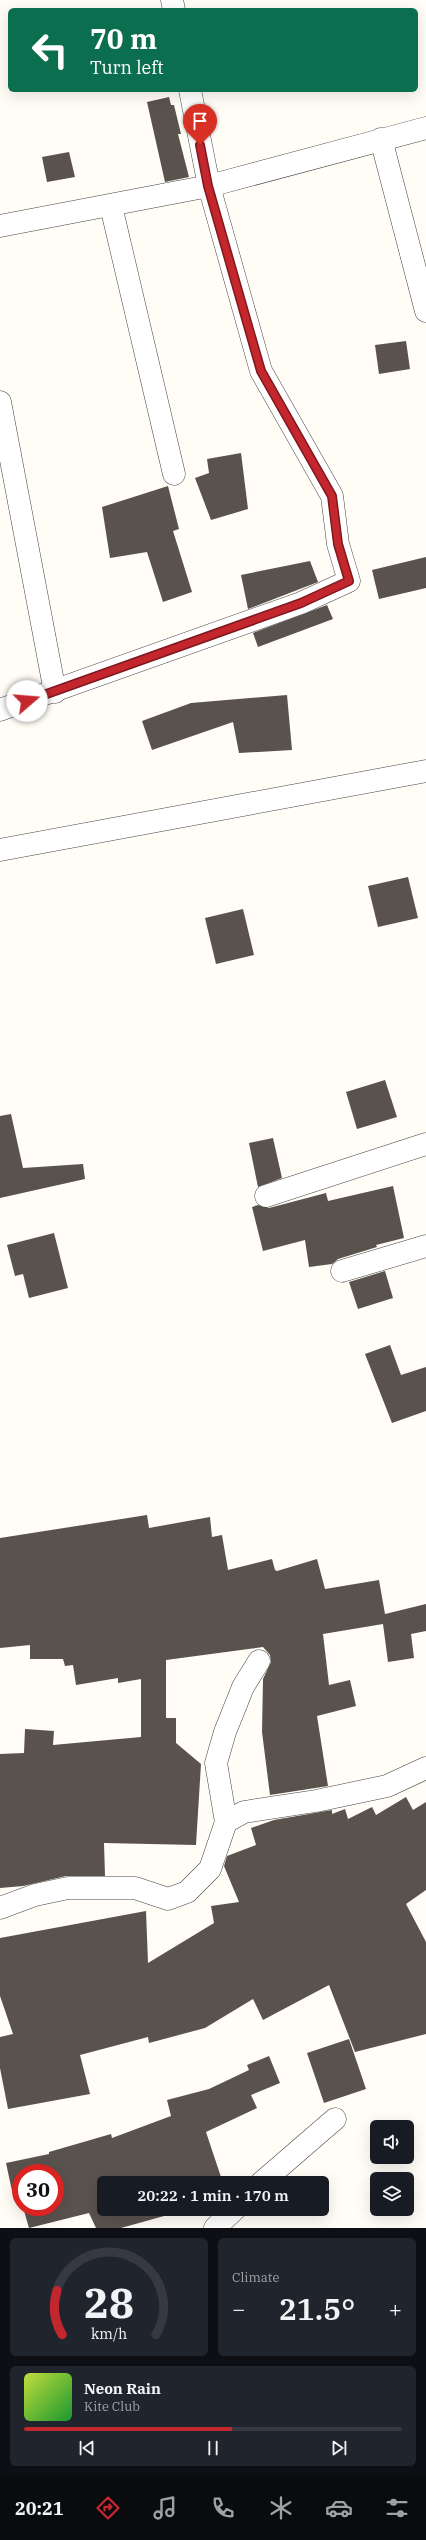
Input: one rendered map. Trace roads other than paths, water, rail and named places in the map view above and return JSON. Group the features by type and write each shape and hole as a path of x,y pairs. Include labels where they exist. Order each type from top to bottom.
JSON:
{"street":[{"path":"0,710 55,692 301,603 349,581 338,544 332,496 261,371 208,186 190,92"},
{"path":"0,226 111,206 208,186 426,128"},
{"path":"381,139 426,311"},
{"path":"111,206 174,474"},
{"path":"0,402 55,692"},
{"path":"0,850 426,772"},
{"path":"266,1196 426,1144"},
{"path":"342,1271 426,1246"},
{"path":"0,1908 35,1895 68,1888 134,1888 168,1899 187,1892 210,1869 218,1840 226,1822 216,1763 225,1732 243,1687 259,1661"},
{"path":"226,1822 244,1812 316,1801 387,1786 426,1768"},
{"path":"269,2176 335,2119"},
{"path":"215,2228 228,2216"}]}
